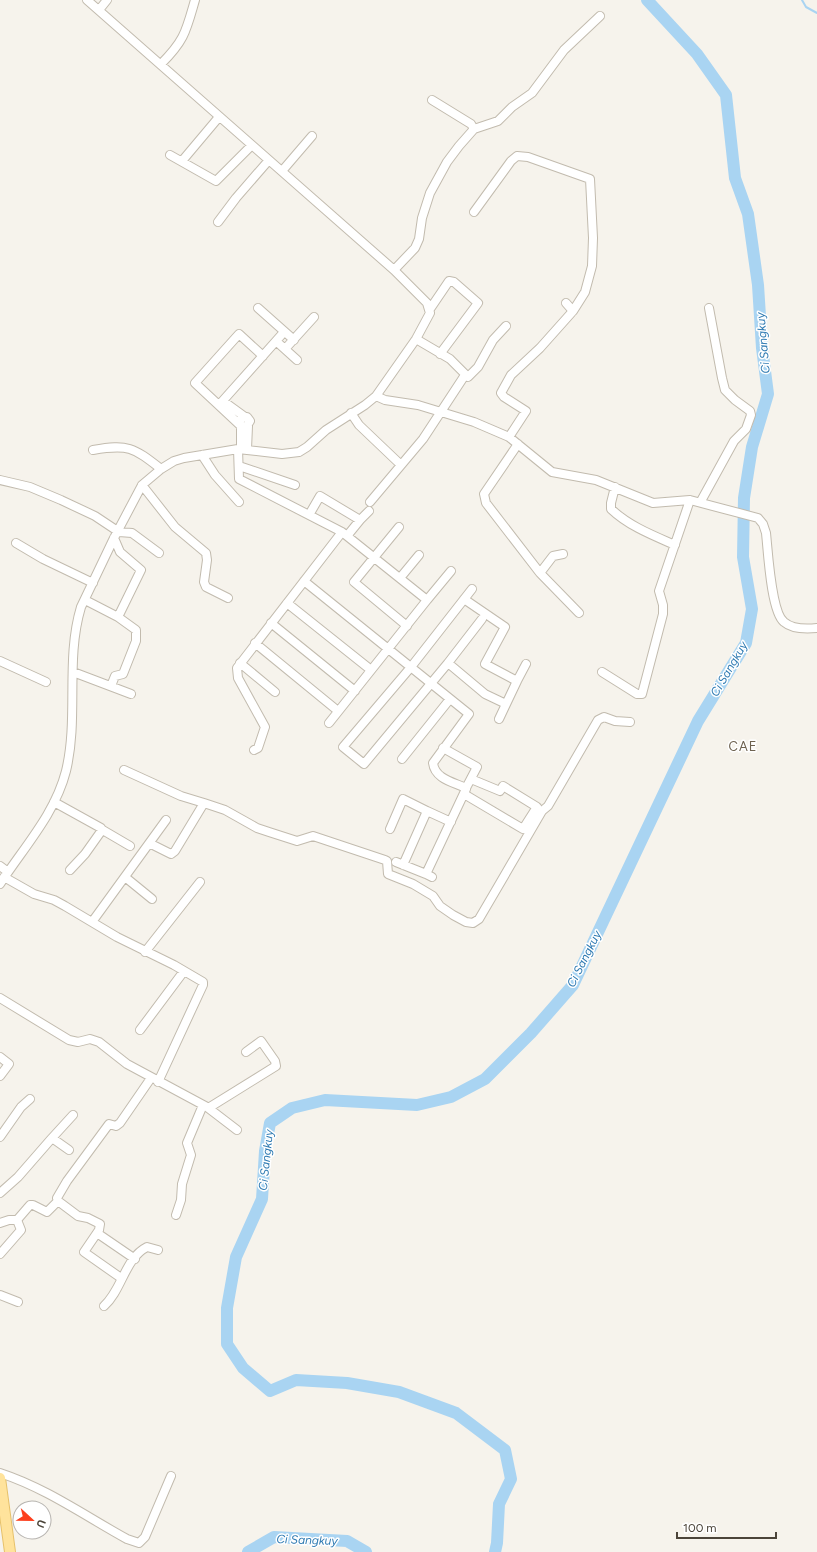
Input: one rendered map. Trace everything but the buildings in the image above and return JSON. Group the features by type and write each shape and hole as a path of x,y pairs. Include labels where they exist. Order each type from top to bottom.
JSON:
{"main road":[{"path":"0,1478 10,1552"}],"street":[{"path":"88,0 394,270 427,302 430,309"},
{"path":"99,10 107,0"},
{"path":"161,64 184,37 196,0"},
{"path":"394,270 414,248 419,239 426,204 436,180 459,146 474,129 498,121 512,108 525,100 534,91 564,50 600,16"},
{"path":"432,100 471,124 474,129"},
{"path":"182,162 219,117"},
{"path":"282,172 312,136"},
{"path":"170,155 216,181 252,145"},
{"path":"474,212 511,161 517,156 528,157 590,179 593,238 592,266 585,292 574,311 540,348 511,375 502,393 504,397 526,411 509,437"},
{"path":"218,222 236,198 269,160"},
{"path":"4,878 37,832 54,802 66,771 72,736 75,631 85,600 117,535 126,513 142,485 161,469 174,461 202,455 242,449 282,454 299,452 326,430 376,396 429,319 430,309 449,281 454,282 478,303 440,354"},
{"path":"566,303 574,311"},
{"path":"258,308 294,340"},
{"path":"701,502 734,442 746,429 751,415 750,411 734,400 726,390 722,378 709,308"},
{"path":"285,349 314,317"},
{"path":"416,339 430,346 454,362 468,377 478,367 491,342 506,326"},
{"path":"221,403 284,332"},
{"path":"263,356 238,334 195,383 221,403 243,423 239,479 344,534 427,600"},
{"path":"276,341 297,360"},
{"path":"370,502 424,439 465,375"},
{"path":"376,396 385,400 418,405 474,422 509,437 552,472 596,480 653,503 690,500 758,518 763,524 766,532 773,590 778,614 785,623 795,627 817,628"},
{"path":"351,413 358,426 401,465"},
{"path":"518,444 484,494 484,498 495,517 540,573 579,613"},
{"path":"93,450 112,446 134,449 161,469"},
{"path":"202,455 215,476 239,502"},
{"path":"239,466 295,485"},
{"path":"0,480 43,491 95,516 117,535 120,552 141,570 118,617"},
{"path":"142,485 175,527 206,553 207,560 204,582 206,587 228,598"},
{"path":"615,487 611,509 629,524 675,544"},
{"path":"309,515 320,496 360,520"},
{"path":"602,672 637,694 642,694 663,614 663,605 659,591 690,500"},
{"path":"254,750 258,748 265,727 238,678 237,668 304,580 344,534 369,511"},
{"path":"399,527 354,582 407,626"},
{"path":"117,535 132,533 159,553"},
{"path":"16,543 43,559 93,583"},
{"path":"540,573 553,556 563,554"},
{"path":"400,578 419,555"},
{"path":"329,723 451,571"},
{"path":"304,580 469,714 432,763 434,770 438,775 523,829 537,806 503,786 500,791 494,790 471,779"},
{"path":"472,589 411,667 343,747 364,764 448,663 482,619"},
{"path":"464,599 505,627 485,664 517,681"},
{"path":"85,600 118,617 136,630 137,637 123,674 115,676 111,686"},
{"path":"287,603 371,670"},
{"path":"271,623 355,691"},
{"path":"255,643 338,711"},
{"path":"0,661 46,682"},
{"path":"240,663 275,692"},
{"path":"448,663 485,694 506,704"},
{"path":"499,719 526,664"},
{"path":"73,672 131,694"},
{"path":"402,759 450,699"},
{"path":"124,770 167,790 225,810 257,828 297,841 313,836 385,860 387,861 388,874 413,884 432,896 440,906 453,915 466,922 473,923 479,919 542,811 548,806 598,720 604,717 615,721 630,722"},
{"path":"427,811 400,863 429,876 451,822 478,766 443,748"},
{"path":"390,829 403,799 451,822"},
{"path":"54,802 130,846"},
{"path":"151,844 166,853 171,854 175,851 204,803"},
{"path":"92,922 151,844 166,820"},
{"path":"70,870 101,833 101,829"},
{"path":"0,866 4,878 34,894 54,900 145,952 200,980 203,985 154,1080 120,1123 116,1126 109,1124 67,1181 58,1196 58,1201 46,1212 32,1204 17,1220 9,1220 0,1223"},
{"path":"125,877 152,899"},
{"path":"145,952 200,882"},
{"path":"140,1030 184,971"},
{"path":"0,998 69,1040 78,1042 90,1039 99,1042 127,1064 154,1080 205,1106 237,1130"},
{"path":"205,1106 210,1107 276,1066 275,1061 261,1041 246,1052"},
{"path":"0,1057 9,1064 0,1076"},
{"path":"0,1137 21,1107 30,1099"},
{"path":"176,1215 181,1200 182,1184 191,1155 187,1143 205,1106"},
{"path":"0,1194 18,1177 73,1115"},
{"path":"52,1138 69,1150"},
{"path":"58,1201 78,1216 88,1218 100,1224 97,1233 84,1252 121,1278"},
{"path":"0,1254 20,1230 17,1220"},
{"path":"97,1233 135,1259"},
{"path":"104,1306 112,1298 121,1278 135,1259 147,1247 158,1250"},
{"path":"0,1295 18,1302"},
{"path":"0,1473 24,1481 50,1494 116,1533 139,1543 145,1537 172,1476"}],"waterway":[{"name":"Ci Sangkuy","path":"495,1552 497,1543 499,1504 511,1479 505,1450 456,1413 399,1392 347,1383 296,1380 270,1391 243,1368 227,1344 227,1308 236,1257 262,1199 265,1151 270,1123 292,1108 325,1100 417,1105 451,1097 485,1079 531,1033 573,985 698,721 746,643 752,609 743,557 744,498 752,447 768,394 762,348 758,285 748,214 735,178 726,95 697,54 647,0"},
{"path":"802,0 806,7 817,13"},
{"name":"Ci Sangkuy","path":"248,1552 274,1537 347,1541 366,1552"}],"district":[{"name":"CAE","path":"743,746"}]}
